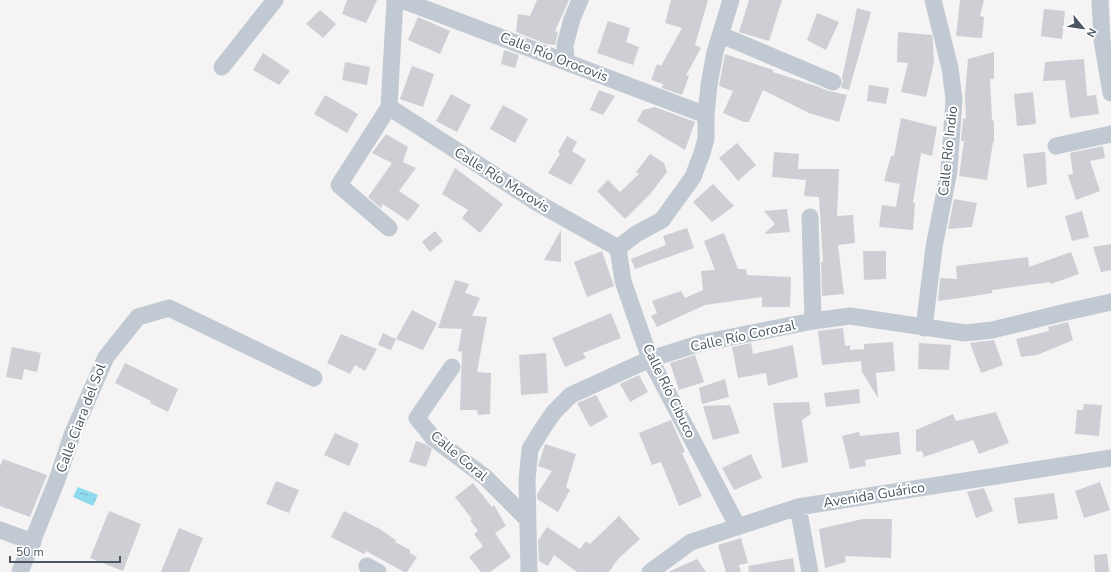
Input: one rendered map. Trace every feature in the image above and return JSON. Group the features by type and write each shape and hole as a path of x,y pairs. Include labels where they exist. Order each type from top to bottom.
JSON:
{"street":[{"path":"222,67 275,0"},
{"path":"389,228 339,185 389,107 395,0"},
{"name":"Calle Río Orocovis","path":"402,0 706,115"},
{"path":"566,61 565,45 572,19 580,0"},
{"path":"618,248 636,234 662,220 693,177 706,139 706,115 709,85 715,52 731,0"},
{"name":"Calle Río Indio","path":"924,328 934,247 949,171 954,99 950,68 932,0"},
{"path":"1100,0 1102,40 1111,93"},
{"path":"720,35 833,82"},
{"name":"Calle Río Morovis","path":"389,107 536,202 618,248"},
{"path":"1056,146 1111,134"},
{"path":"810,217 813,321"},
{"name":"Calle Río Cibuco","path":"618,248 623,281 650,359 738,527"},
{"name":"Calle Río Corozal","path":"529,572 527,480 530,449 542,428 554,412 571,395 650,359 701,343 813,321 850,316 965,333 992,330 1111,302"},
{"name":"Calle Ciara del Sol","path":"20,572 57,480 72,435 106,357 138,317 169,308 314,378"},
{"name":"Calle Coral","path":"452,367 417,418 433,438 485,476 528,520"},
{"name":"Avenida Guárico","path":"650,572 691,542 798,507 1111,458"},
{"path":"798,507 810,572"},
{"path":"0,530 33,542"}],"water":[{"path":"78,487 98,495 93,506 73,497"}],"building":[{"path":"347,0 377,0 366,23 342,14"},
{"path":"537,0 569,0 555,31 558,32 555,45 546,44 516,32 518,14 530,16"},
{"path":"671,0 708,0 695,45 701,48 686,75 689,76 682,95 662,88 663,84 651,80 657,64 661,66 682,28 665,23"},
{"path":"749,0 782,0 769,41 739,32"},
{"path":"960,0 984,0 980,16 984,17 982,38 956,36"},
{"path":"857,8 871,12 849,90 841,88"},
{"path":"1044,9 1065,11 1062,39 1041,36"},
{"path":"320,10 336,24 323,38 306,24"},
{"path":"817,13 839,22 826,50 807,40"},
{"path":"418,17 450,31 440,54 408,40"},
{"path":"608,21 630,28 626,42 639,47 633,65 597,53"},
{"path":"898,32 932,35 934,62 926,97 901,92 908,63 897,62"},
{"path":"504,50 519,55 515,68 501,64"},
{"path":"994,52 994,79 990,79 992,120 994,121 994,142 987,180 959,176 964,141 961,141 963,118 966,119 965,95 968,59"},
{"path":"263,53 290,71 279,85 253,70"},
{"path":"725,54 829,91 847,95 839,122 809,113 763,90 749,122 744,122 723,113 733,91 719,86"},
{"path":"1084,59 1087,96 1096,95 1099,114 1070,118 1065,80 1043,81 1045,62"},
{"path":"345,62 370,67 367,85 342,80"},
{"path":"412,66 434,74 423,107 400,99"},
{"path":"869,85 889,88 886,104 867,101"},
{"path":"599,90 615,96 603,115 590,110"},
{"path":"1033,92 1036,124 1017,126 1014,94"},
{"path":"451,94 471,105 457,132 436,121"},
{"path":"325,95 358,114 347,133 314,114"},
{"path":"503,105 528,119 515,143 490,129"},
{"path":"655,107 695,122 685,150 637,121 643,110"},
{"path":"901,118 937,127 932,156 921,153 913,202 915,203 913,230 879,227 882,205 896,207 900,184 884,181 891,156 894,156"},
{"path":"386,134 408,147 403,162 416,168 399,191 420,205 408,221 383,204 381,208 368,197 392,163 372,153"},
{"path":"567,136 577,142 572,151 586,160 571,185 548,173 560,154 558,152"},
{"path":"737,143 756,165 738,181 719,158"},
{"path":"1103,146 1105,158 1090,161 1100,191 1076,200 1068,175 1073,174 1070,153"},
{"path":"774,152 799,154 798,169 839,169 837,216 853,215 855,243 838,245 844,294 822,296 821,262 823,262 819,197 804,196 806,180 772,177"},
{"path":"1045,152 1047,184 1027,188 1023,154"},
{"path":"650,154 664,163 667,172 651,193 625,219 597,191 608,180 620,192 639,174 636,172"},
{"path":"455,168 503,204 480,233 462,218 468,210 442,194"},
{"path":"713,184 734,206 712,222 693,202"},
{"path":"954,199 977,203 972,227 948,229"},
{"path":"787,209 790,232 764,234 775,224 764,211"},
{"path":"1082,211 1089,237 1072,241 1065,216"},
{"path":"687,228 694,248 635,269 631,259 666,245 663,236"},
{"path":"561,230 561,262 544,260"},
{"path":"435,231 443,241 430,252 422,242"},
{"path":"724,233 738,269 746,269 747,275 791,277 790,307 762,307 762,297 705,305 657,327 651,316 657,313 652,301 681,291 685,298 703,290 701,271 715,270 704,241"},
{"path":"1111,244 1111,270 1101,272 1093,247"},
{"path":"602,251 614,286 587,297 574,262"},
{"path":"863,251 886,251 886,279 864,280"},
{"path":"1071,252 1079,274 1051,284 1050,282 992,290 992,293 954,299 953,297 953,299 938,301 940,278 957,279 956,266 1028,257 1029,267"},
{"path":"455,280 469,284 465,293 480,298 472,316 487,317 477,372 491,373 490,414 478,415 477,410 460,410 462,352 458,351 462,329 438,328"},
{"path":"412,310 437,323 423,350 396,339"},
{"path":"611,313 621,338 583,353 586,358 565,367 552,338"},
{"path":"1068,322 1073,340 1037,355 1021,357 1016,339 1049,331 1048,327"},
{"path":"843,328 845,346 850,345 850,350 864,349 864,344 893,342 895,371 876,373 878,398 862,372 861,361 822,365 818,331"},
{"path":"383,333 396,339 391,350 378,345"},
{"path":"341,334 377,349 365,371 355,365 350,374 327,363"},
{"path":"994,340 1003,365 981,373 970,343"},
{"path":"751,343 753,354 793,345 798,377 768,386 766,373 738,378 732,347"},
{"path":"919,343 951,345 949,370 918,369"},
{"path":"12,347 41,353 37,372 24,369 22,380 6,377"},
{"path":"546,353 548,393 521,395 519,355"},
{"path":"695,355 704,382 679,390 670,363"},
{"path":"125,363 178,389 168,412 150,403 151,401 115,383"},
{"path":"639,375 648,392 630,402 620,384"},
{"path":"725,379 729,397 702,404 699,388"},
{"path":"859,389 860,403 826,407 824,393"},
{"path":"596,395 608,417 590,427 577,403"},
{"path":"809,402 811,414 802,420 808,462 782,468 773,403"},
{"path":"1084,404 1102,405 1099,436 1075,434 1077,410 1083,410"},
{"path":"730,405 740,433 713,440 703,406"},
{"path":"996,412 1009,443 979,454 973,440 924,457 922,451 916,452 916,430 953,414 956,421"},
{"path":"671,420 685,452 682,453 702,496 679,506 661,462 652,465 639,433"},
{"path":"859,432 860,436 899,432 901,454 865,460 866,466 850,469 842,436"},
{"path":"335,433 359,444 349,466 324,455"},
{"path":"416,441 425,444 432,449 426,467 409,462"},
{"path":"545,444 576,454 566,487 570,490 558,512 537,499 537,494 552,471 538,466"},
{"path":"751,454 762,478 734,490 722,468"},
{"path":"3,459 47,475 30,517 0,506 0,466"},
{"path":"276,481 299,490 289,513 266,504"},
{"path":"1100,482 1110,510 1084,518 1075,491"},
{"path":"473,483 492,507 494,505 506,526 495,533 511,557 490,572 481,572 469,557 483,546 474,534 478,531 470,520 472,519 455,497"},
{"path":"984,488 993,511 976,518 967,492"},
{"path":"1054,493 1058,519 1018,524 1014,498"},
{"path":"109,511 141,524 123,571 90,558"},
{"path":"344,511 378,528 396,540 395,542 410,550 410,553 417,557 407,572 404,572 366,551 364,554 331,537"},
{"path":"619,516 640,539 618,559 609,572 577,572 554,555 548,566 539,561 538,541 547,527 580,549 586,541 590,544"},
{"path":"863,519 892,519 891,558 845,556 846,562 825,568 819,529"},
{"path":"179,528 203,538 189,572 161,572"},
{"path":"741,538 748,563 739,565 741,572 726,572 718,545"},
{"path":"1107,554 1109,572 1095,572 1094,555"},
{"path":"793,558 795,572 749,572 748,566"},
{"path":"697,559 706,572 668,572"}]}
